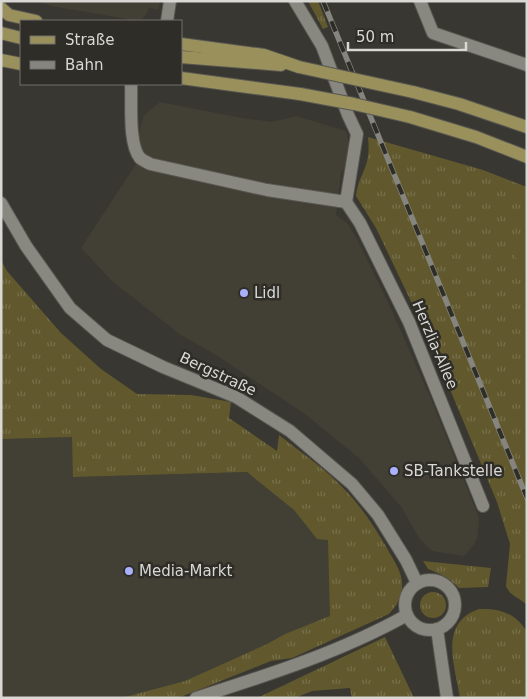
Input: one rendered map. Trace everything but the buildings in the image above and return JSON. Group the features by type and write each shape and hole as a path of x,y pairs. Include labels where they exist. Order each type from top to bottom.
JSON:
{"main road":[{"path":"1,8 9,15 32,20"},
{"path":"1,33 20,38"},
{"path":"182,44 264,55 299,67 459,104 527,128"},
{"path":"182,57 299,67"},
{"path":"1,60 20,64"},
{"path":"182,78 300,94 354,104 410,117 476,137 527,157"}],"street":[{"path":"167,20 170,1"},
{"path":"131,85 132,134 135,147 140,158 150,164 267,190 346,202 357,134 348,116 322,46 295,1"},
{"path":"420,1 433,32 527,65"},
{"name":"Herzlia-Allee","path":"346,202 360,223 409,322 483,506"},
{"name":"Bergstraße","path":"1,203 26,246 70,308 107,340 163,367 236,397 290,431 352,484 378,515 406,560 417,583"},
{"path":"426,580 436,580 446,585 452,592 455,600 455,610 445,625 437,629 428,630 418,627 407,615 405,600 410,590 417,583 426,580"},
{"path":"196,698 291,668 386,627 407,615"},
{"path":"437,629 447,698"}],"shaded area":[{"path":"38,1 160,1 159,10 149,8 146,15 141,19 133,20 51,6"},
{"path":"160,102 272,122 297,116 346,131 350,148 346,166 341,173 336,215 347,223 357,239 388,302 431,399 478,515 477,538 464,556 432,551 419,538 402,508 359,458 305,414 216,355 181,335 113,282 81,248 140,158 135,147 144,115"},
{"path":"72,437 74,477 247,472 294,510 317,539 328,539 331,616 285,634 185,681 121,698 1,698 2,439"}],"green space":[{"path":"308,1 318,1 328,27 323,29"},
{"path":"368,137 483,170 527,187 527,605 507,589 510,544 497,502 429,339 376,228 356,196 368,158"},
{"path":"527,247 527,286 514,252"},
{"path":"1,260 7,271 61,333 101,369 137,394 191,395 231,402 229,418 277,451 279,435 331,476 364,512 399,569 402,578 402,592 397,604 389,614 292,658 271,661 183,696 175,698 121,698 185,681 285,634 330,616 328,540 317,539 294,510 247,472 73,477 72,437 2,439 1,449"},
{"path":"423,561 491,568 488,587 459,588 445,577 428,569"},
{"path":"433,592 442,596 446,605 442,614 433,618 424,614 420,605 424,596"},
{"path":"479,609 493,609 506,613 518,620 527,632 527,698 460,698 453,659 454,635 458,624 466,616"},
{"path":"385,637 414,698 352,698 350,688 312,691 295,698 257,698"}],"railway":[{"path":"323,1 527,498"}],"place":[{"name":"Lidl","path":"244,293"},
{"name":"SB-Tankstelle","path":"394,471"},
{"name":"Media-Markt","path":"129,571"}]}
